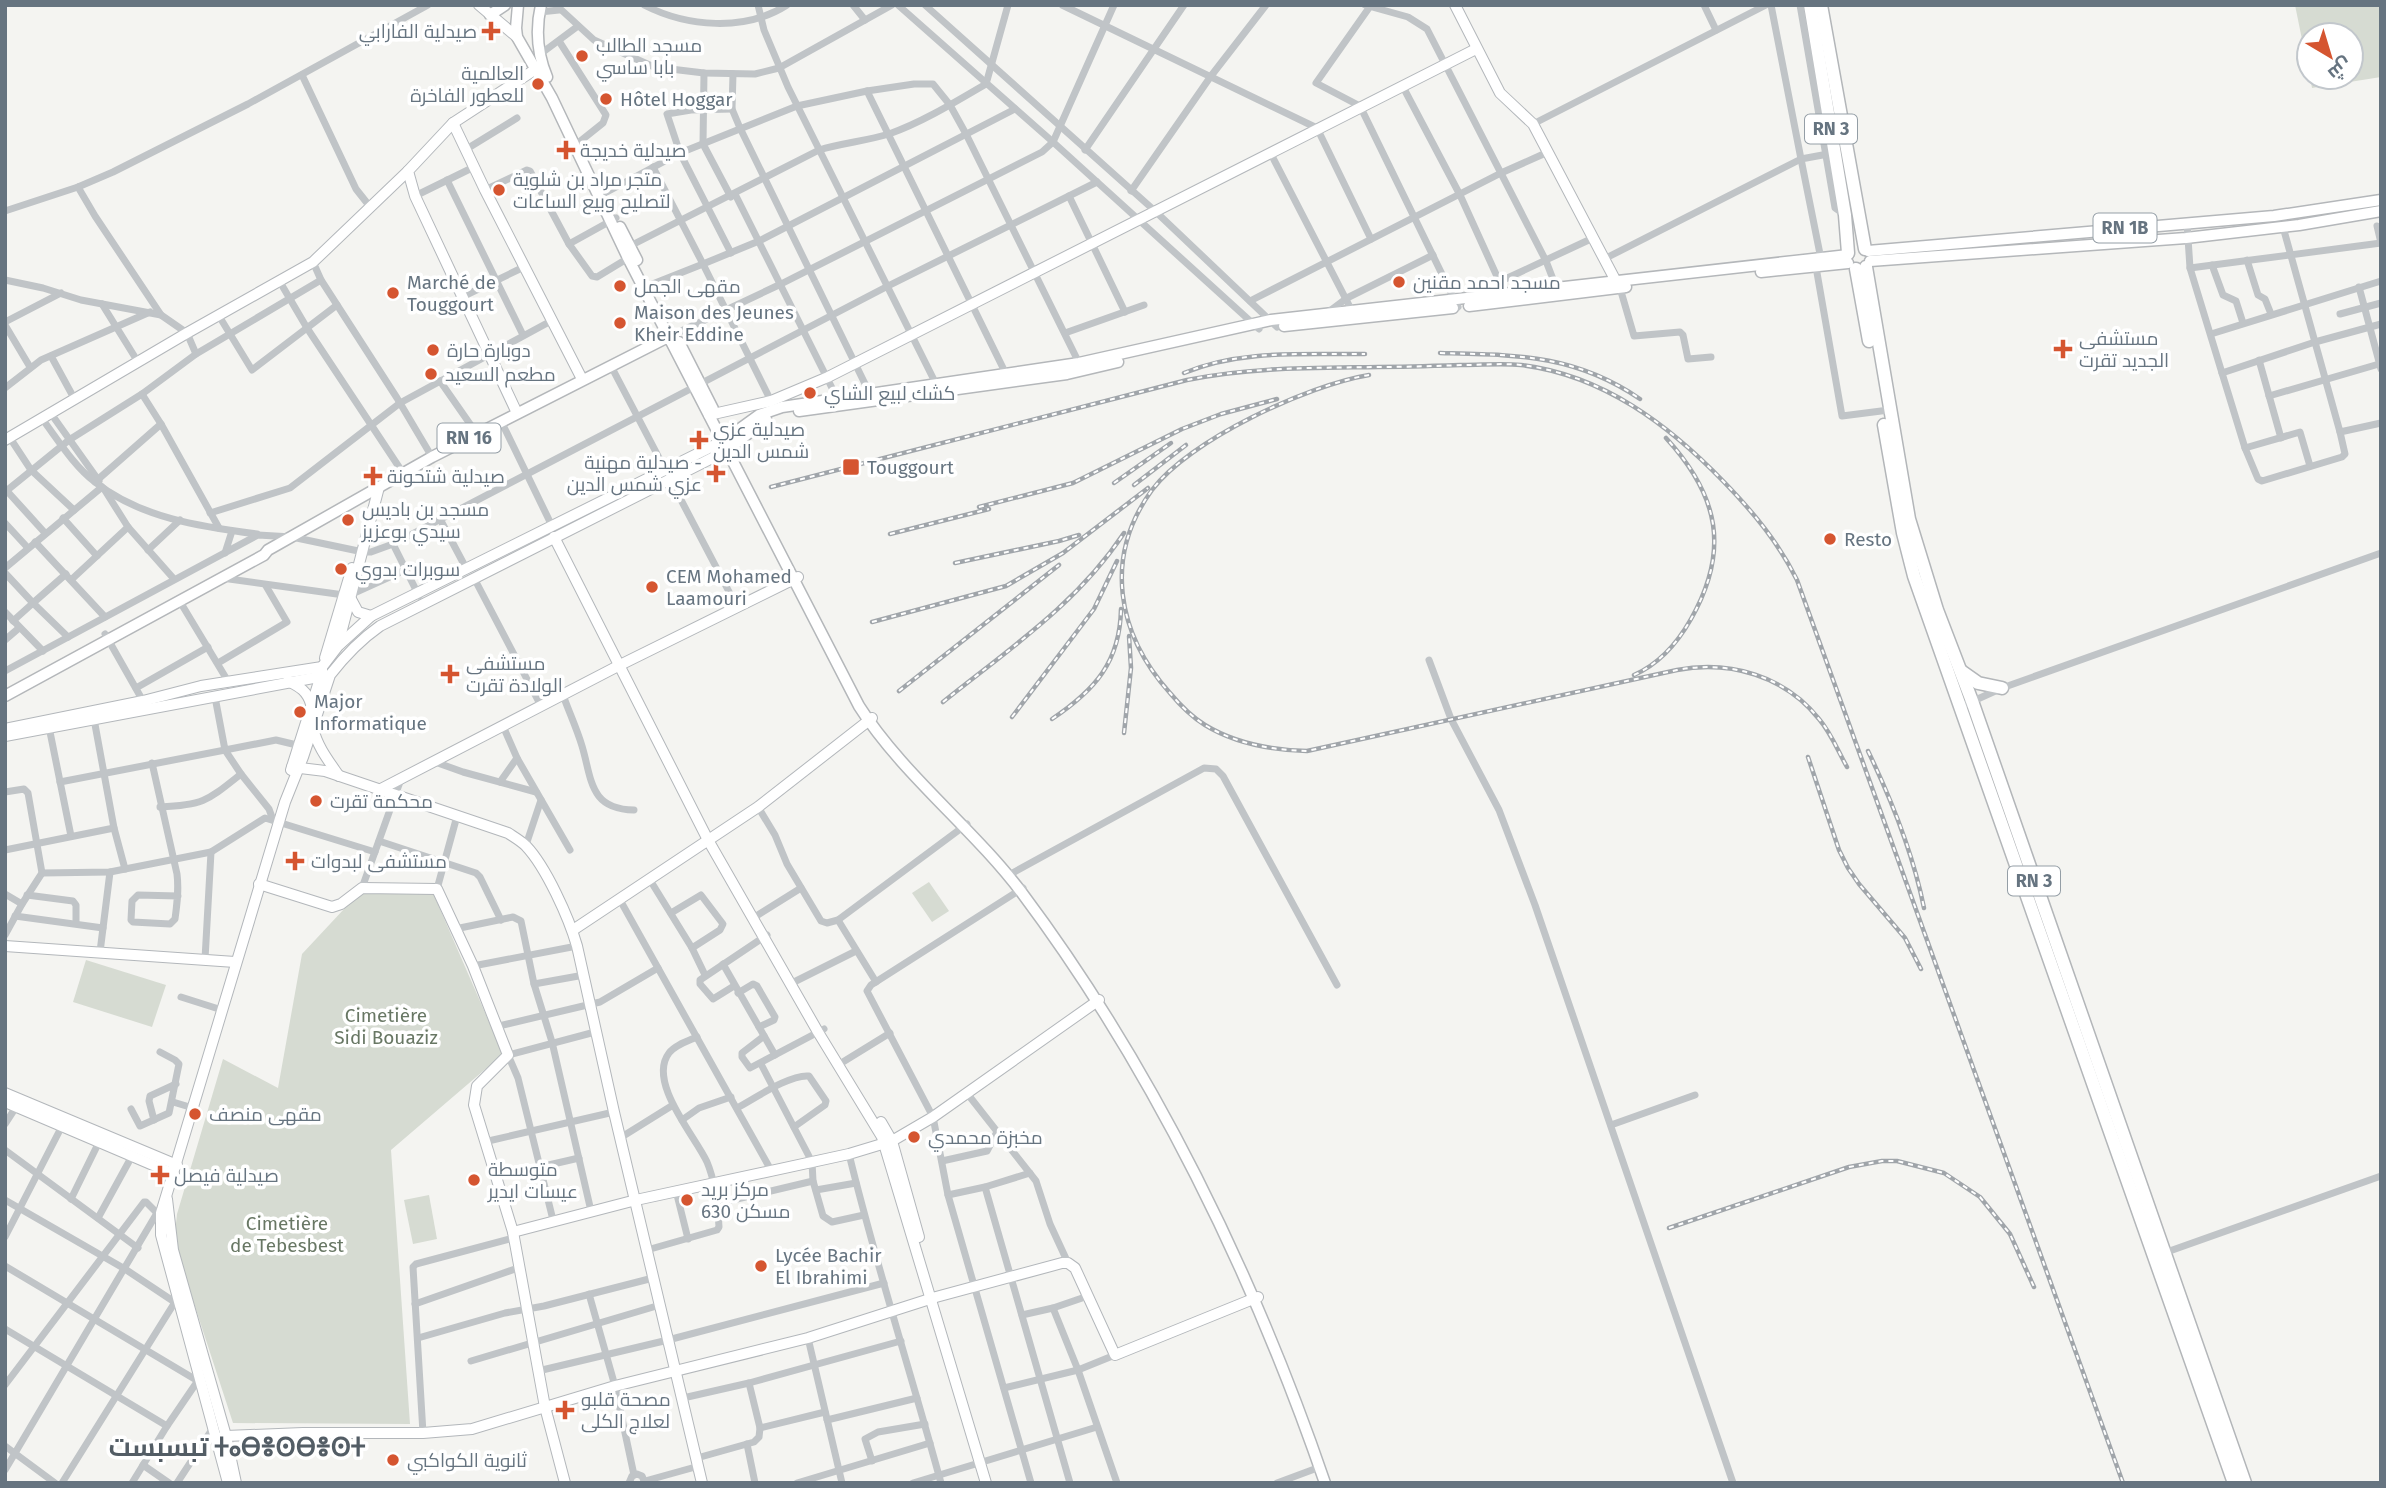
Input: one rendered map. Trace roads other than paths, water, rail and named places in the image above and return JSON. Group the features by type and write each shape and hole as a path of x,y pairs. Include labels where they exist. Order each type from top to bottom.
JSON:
{"highway":[{"name":"RN 3","path":"1810,5 1830,154 1859,259"},
{"name":"RN 3","path":"1821,5 1907,550 1966,704 2022,863 2234,1483"},
{"name":"RN 3","path":"1886,410 1916,544 1960,671 1966,704"},
{"path":"1960,671 1981,684 2002,688"},
{"name":"RN 3","path":"2022,863 2245,1483"}],"main road":[{"path":"490,15 505,5"},
{"path":"518,5 517,37 539,63 603,194 612,219"},
{"path":"541,9 537,37 539,63 552,98 612,219 650,285 672,336"},
{"name":"RN 1B","path":"1859,259 2274,216 2381,200"},
{"name":"RN 1B","path":"1859,259 2186,238 2283,227 2381,211"},
{"path":"631,253 870,720 1022,889 1098,1001 1185,1144 1256,1298 1328,1483"},
{"path":"1274,323 1859,259"},
{"path":"728,444 752,420 771,410 869,392 1079,363 1326,314 1457,304 1556,287 1618,284"},
{"path":"728,444 781,413 1067,374 1256,326"},
{"name":"RN 16","path":"5,688 264,555 270,549 432,457 502,423 582,379 672,336"},
{"name":"RN 16","path":"5,696 261,550 270,549"},
{"path":"1256,1298 1328,1483"}],"street":[{"path":"5,211 78,187 113,172 302,75 428,5"},
{"path":"479,5 517,37"},
{"path":"644,5 693,23 760,19 787,5"},
{"path":"758,5 760,19 779,68 936,384"},
{"path":"853,5 865,20"},
{"path":"541,9 558,7 602,45 654,67 704,73 764,74 892,5"},
{"path":"898,5 1256,326"},
{"path":"925,5 1155,211 1274,323"},
{"path":"485,190 530,171 569,244 592,276 597,277 682,221 820,150 889,134 950,105 986,84 1008,5"},
{"path":"1062,5 1317,128 1371,239"},
{"path":"672,336 1042,152 1053,142 1114,5"},
{"path":"1085,150 1184,5"},
{"path":"1131,191 1211,76 1266,5"},
{"path":"1455,5 1504,98 1533,124 1618,284 1634,337 1680,332 1688,359 1711,357"},
{"path":"1704,5 1716,30"},
{"path":"1533,124 1768,5 1801,159 1842,416 1886,410"},
{"path":"1604,259 1801,159 1830,154 1800,5"},
{"path":"1457,304 1360,106 1316,83 1369,6 1408,17 1423,25 1430,34 1546,261 1556,287"},
{"path":"74,510 31,470 8,439 313,262 371,208 453,123 539,63 559,41 578,26"},
{"path":"559,41 606,116 603,123 578,143"},
{"path":"712,414 771,401 828,376 1476,49"},
{"path":"704,73 703,144 759,241 837,398"},
{"path":"733,74 732,109 740,128 807,270 869,392"},
{"path":"302,75 356,189 371,208"},
{"path":"603,194 680,153 797,106 867,91 929,83 936,87 950,105 966,134 1079,363"},
{"path":"1402,85 1460,195 1505,294"},
{"path":"867,91 1006,374"},
{"path":"731,253 680,153 668,113 732,109"},
{"path":"650,285 759,241 1016,109"},
{"path":"465,150 517,118"},
{"path":"453,123 582,379"},
{"path":"1270,152 1352,311"},
{"path":"1250,301 1500,173 1548,152"},
{"path":"415,196 474,167"},
{"path":"653,167 771,401"},
{"path":"408,171 415,196 517,413"},
{"path":"447,180 523,335"},
{"path":"47,417 62,446 100,484 136,507 232,531 292,537 371,552 393,544 888,286 1097,182"},
{"path":"78,187 94,216 161,314 187,333 197,355"},
{"path":"1069,196 1125,312"},
{"path":"569,244 612,219"},
{"path":"2187,223 2190,268 2245,448 2255,476 2262,481 2344,456 2326,379 2283,227"},
{"path":"2190,268 2381,243 2377,226"},
{"path":"1501,281 1593,239"},
{"path":"1326,314 1347,298 1433,255"},
{"path":"2247,260 2258,295 2265,299 2271,314"},
{"path":"313,262 432,457"},
{"path":"2212,265 2223,295 2236,301 2243,323"},
{"path":"464,296 524,267"},
{"path":"45,533 6,492 69,440 197,355 321,279"},
{"path":"5,280 103,304 161,314"},
{"path":"2211,334 2381,281"},
{"path":"280,282 307,328 403,473"},
{"path":"2269,396 2380,367 2359,287"},
{"path":"30,368 5,323 61,293"},
{"path":"2340,314 2381,303"},
{"path":"103,304 138,362"},
{"path":"219,316 252,370 337,305"},
{"path":"1065,333 1144,305"},
{"path":"5,388 30,368 51,356 150,312"},
{"path":"210,513 290,488 400,403 551,321"},
{"path":"2222,373 2315,342 2381,324"},
{"path":"51,356 75,400"},
{"path":"2259,360 2281,438"},
{"path":"611,366 737,607"},
{"path":"440,381 477,434"},
{"path":"142,394 219,528"},
{"path":"47,417 69,440 128,527 174,579"},
{"path":"502,423 553,531 710,839 792,983 888,1142 983,1462 992,1483"},
{"path":"2340,432 2381,423"},
{"path":"68,637 5,571 35,541 74,510 161,424"},
{"path":"2245,448 2300,432 2310,466"},
{"path":"338,646 371,616 420,598 470,574 728,444"},
{"path":"301,751 311,705 338,646 379,486"},
{"path":"64,518 97,556"},
{"path":"440,519 541,706"},
{"path":"148,550 180,520"},
{"path":"5,523 28,548"},
{"path":"13,621 97,556 128,527"},
{"path":"225,553 232,531"},
{"path":"262,535 270,549"},
{"path":"5,671 174,579 262,535"},
{"path":"35,541 105,617"},
{"path":"393,544 420,598"},
{"path":"1966,704 2002,688 2381,553"},
{"path":"221,578 349,596 405,570"},
{"path":"379,790 620,665 796,578"},
{"path":"218,663 287,622 266,586"},
{"path":"349,596 358,612 371,616"},
{"path":"218,1435 198,1380 160,1236 162,1214 276,821 313,725 326,670 349,596"},
{"path":"5,736 215,697 326,670 371,632 420,598"},
{"path":"179,600 229,682"},
{"path":"5,612 43,651"},
{"path":"5,640 19,628"},
{"path":"107,637 143,701"},
{"path":"136,688 208,647"},
{"path":"1429,660 1451,719 1499,810 1510,837 1733,1483"},
{"path":"5,729 143,701 201,686 326,670"},
{"path":"288,681 302,688 311,705"},
{"path":"563,695 582,746 595,794 607,803 634,810"},
{"path":"215,697 225,750 276,821"},
{"path":"93,719 114,828 125,869"},
{"path":"573,930 758,807 870,720"},
{"path":"313,725 323,754 339,776"},
{"path":"503,726 517,758 570,850"},
{"path":"50,727 71,836"},
{"path":"60,782 275,740 301,751 325,771"},
{"path":"500,782 517,758"},
{"path":"435,762 539,796"},
{"path":"152,763 177,874 178,896 175,919 173,924 131,920 132,901 138,895 178,896"},
{"path":"295,767 325,771 508,833 526,845 547,879 573,930 702,1483"},
{"path":"1010,875 1204,768 1216,769 1223,776 1338,985"},
{"path":"160,807 200,803 241,774"},
{"path":"259,884 332,907 341,904 362,888 401,779"},
{"path":"5,792 26,790 42,873 5,935"},
{"path":"526,845 539,796"},
{"path":"758,807 801,888 821,921 827,923 838,920 965,825"},
{"path":"457,816 437,889 499,1026 519,1078 553,1220"},
{"path":"42,873 110,872 211,852 262,819 375,852"},
{"path":"5,849 114,828"},
{"path":"379,841 471,870 478,875 501,920"},
{"path":"205,959 211,852"},
{"path":"100,953 110,872"},
{"path":"650,880 692,948 705,975"},
{"path":"362,888 437,889"},
{"path":"755,917 801,888"},
{"path":"1022,889 876,982 867,991 933,1117 948,1195 1031,1483"},
{"path":"5,894 22,904"},
{"path":"27,895 74,901 76,923"},
{"path":"671,913 701,895 723,924 720,930 692,948"},
{"path":"620,900 772,1172"},
{"path":"15,916 103,928"},
{"path":"455,929 517,917 521,921 527,957 552,1042 591,1211"},
{"path":"838,920 876,982"},
{"path":"759,1027 775,1017 757,985 736,989 711,999 700,984 705,975 766,936"},
{"path":"5,946 235,962"},
{"path":"473,967 577,946"},
{"path":"792,983 856,951"},
{"path":"723,964 775,1055"},
{"path":"499,1026 600,1002 658,968"},
{"path":"534,984 584,975"},
{"path":"181,997 222,1010"},
{"path":"424,1433 411,1270 414,1265 553,1220 772,1172 888,1142 933,1117 1098,1001"},
{"path":"764,1036 742,1055 749,1067 761,1064 821,1031"},
{"path":"565,1483 545,1406 513,1235 484,1142 474,1105 474,1093 480,1082 509,1055 595,1032"},
{"path":"841,1063 890,1033"},
{"path":"647,1250 717,1230 719,1223 707,1163 665,1087 667,1055 697,1037"},
{"path":"131,1109 139,1125 167,1115 173,1102 178,1062 160,1052"},
{"path":"761,1064 812,1162 815,1186 824,1216 829,1221 864,1215"},
{"path":"737,1108 773,1088 809,1076 826,1101 824,1107 794,1126"},
{"path":"154,1121 150,1096 176,1084"},
{"path":"967,1092 1039,1186 1050,1224 1068,1263 1075,1268 1115,1355"},
{"path":"5,1093 175,1169"},
{"path":"1611,1125 1695,1095"},
{"path":"682,1120 699,1108 731,1097"},
{"path":"5,1102 132,1156 175,1169"},
{"path":"173,1102 193,1108"},
{"path":"620,1138 673,1105"},
{"path":"5,1124 16,1107"},
{"path":"484,1142 614,1112"},
{"path":"5,1237 62,1126"},
{"path":"942,1161 987,1151 997,1132"},
{"path":"71,1199 99,1142"},
{"path":"5,1150 138,1248"},
{"path":"849,1154 940,1479"},
{"path":"98,1218 132,1156"},
{"path":"540,1167 579,1158"},
{"path":"948,1195 1030,1173"},
{"path":"2164,1254 2381,1176"},
{"path":"716,1204 815,1186 856,1183"},
{"path":"985,1187 1070,1483"},
{"path":"676,1191 688,1239"},
{"path":"5,1200 125,1269 178,1303"},
{"path":"5,1385 145,1202 162,1214 170,1232 229,1482"},
{"path":"5,1470 125,1269 162,1214"},
{"path":"177,1483 218,1435 424,1433 472,1429 615,1386 676,1373 808,1338 1010,1275 1068,1263"},
{"path":"5,1266 198,1380"},
{"path":"415,1304 519,1268"},
{"path":"418,1338 505,1313 653,1278"},
{"path":"538,1371 607,1356 884,1283"},
{"path":"589,1294 615,1386 634,1475 629,1483"},
{"path":"1022,1315 1088,1296"},
{"path":"1004,1388 1077,1370 1256,1298"},
{"path":"62,1483 116,1395 178,1303"},
{"path":"471,1361 660,1305"},
{"path":"1053,1308 1117,1483"},
{"path":"5,1329 167,1426"},
{"path":"808,1338 842,1483"},
{"path":"682,1398 749,1383 901,1341"},
{"path":"132,1483 198,1380"},
{"path":"634,1475 640,1475 645,1482 760,1437 749,1383"},
{"path":"760,1428 917,1398"},
{"path":"872,1461 865,1439 878,1432 925,1424"},
{"path":"913,1483 940,1479 983,1462 1097,1427"},
{"path":"797,1483 930,1443"},
{"path":"747,1444 755,1483"},
{"path":"5,1446 55,1483"},
{"path":"983,1462 986,1483"},
{"path":"143,1465 169,1483"},
{"path":"1277,1483 1320,1467"}],"railway":[{"path":"1440,353 1519,357 1568,365 1616,384 1640,399"},
{"path":"1184,373 1206,365 1250,357 1365,354"},
{"path":"771,487 1187,380 1258,370 1521,365 1580,379 1607,391 1657,423 1703,461 1745,505 1765,528 1797,580 2123,1483"},
{"path":"1369,375 1315,390 1221,434 1169,471 1152,490 1137,516 1127,542 1122,568 1128,621 1152,670 1195,718 1217,732 1242,741 1307,751 1677,670 1717,667 1755,675 1790,692 1823,724 1847,767"},
{"path":"979,507 1073,483 1182,429 1221,414 1277,399"},
{"path":"1634,675 1660,659 1686,628 1703,594 1711,570 1713,524 1707,503 1698,481 1666,438"},
{"path":"1114,483 1171,443"},
{"path":"1134,485 1186,445"},
{"path":"872,622 1006,586 1063,553 1148,488"},
{"path":"890,534 989,509"},
{"path":"943,702 1063,604 1085,582 1124,533"},
{"path":"955,563 1079,535"},
{"path":"1012,717 1094,609 1117,561"},
{"path":"899,691 1059,565"},
{"path":"1052,719 1081,697 1102,673 1116,644 1121,609"},
{"path":"1124,733 1131,668 1129,636"},
{"path":"1868,751 1901,828 1924,908"},
{"path":"1808,757 1839,850 1848,868 1905,938 1921,969"},
{"path":"1669,1228 1849,1167 1897,1161 1944,1173 1980,1197 2010,1234 2034,1287"}],"place":[{"name":"صيدلية الفارابي","path":"491,31"},
{"name":"مسجد الطالب بابا ساسي","path":"582,56"},
{"name":"العالمية للعطور الفاخرة","path":"538,84"},
{"name":"Hôtel Hoggar","path":"606,99"},
{"name":"صيدلية خديجة","path":"566,150"},
{"name":"متجر مراد بن شلوية لتصليح وبيع الساعات","path":"499,190"},
{"name":"مسجد احمد مقنين","path":"1399,282"},
{"name":"مقهى الجمل","path":"620,286"},
{"name":"Marché de Touggourt","path":"393,293"},
{"name":"Maison des Jeunes Kheir Eddine","path":"620,323"},
{"name":"مستشفى الجديد تقرت","path":"2063,349"},
{"name":"دوبارة حارة","path":"433,350"},
{"name":"مطعم السعيد","path":"431,374"},
{"name":"كشك لبيع الشاي","path":"810,393"},
{"name":"صيدلية عزي شمس الدين","path":"699,440"},
{"name":"Touggourt","path":"851,467"},
{"name":"صيدلية مهنية - عزي شمس الدين","path":"716,473"},
{"name":"صيدلية شتحونة","path":"373,476"},
{"name":"مسجد بن باديس سيدي بوعزيز","path":"348,520"},
{"name":"Resto","path":"1830,539"},
{"name":"سوبرات بدوي","path":"341,569"},
{"name":"CEM Mohamed Laamouri","path":"652,587"},
{"name":"مستشفى الولادة تقرت","path":"450,674"},
{"name":"Major Informatique","path":"300,712"},
{"name":"محكمة تقرت","path":"316,801"},
{"name":"مستشفى لبدوات","path":"295,861"},
{"name":"مقهى منصف","path":"195,1114"},
{"name":"مخبزة محمدي","path":"914,1137"},
{"name":"صيدلية فيصل","path":"160,1175"},
{"name":"متوسطة عيسات ايدير","path":"474,1180"},
{"name":"مركز بريد 630 مسكن","path":"687,1200"},
{"name":"Lycée Bachir El Ibrahimi","path":"761,1266"},
{"name":"مصحة قلبو لعلاج الكلى","path":"565,1410"},
{"name":"ثانوية الكواكبي","path":"393,1460"}],"district":[{"name":"تبسبست ⵜⴰⴱⴻⵙⴱⴻⵙⵜ","path":"237,1447"}],"park label":[{"name":"Cimetière Sidi Bouaziz","path":"386,1026"},
{"name":"Cimetière de Tebesbest","path":"287,1234"}]}
